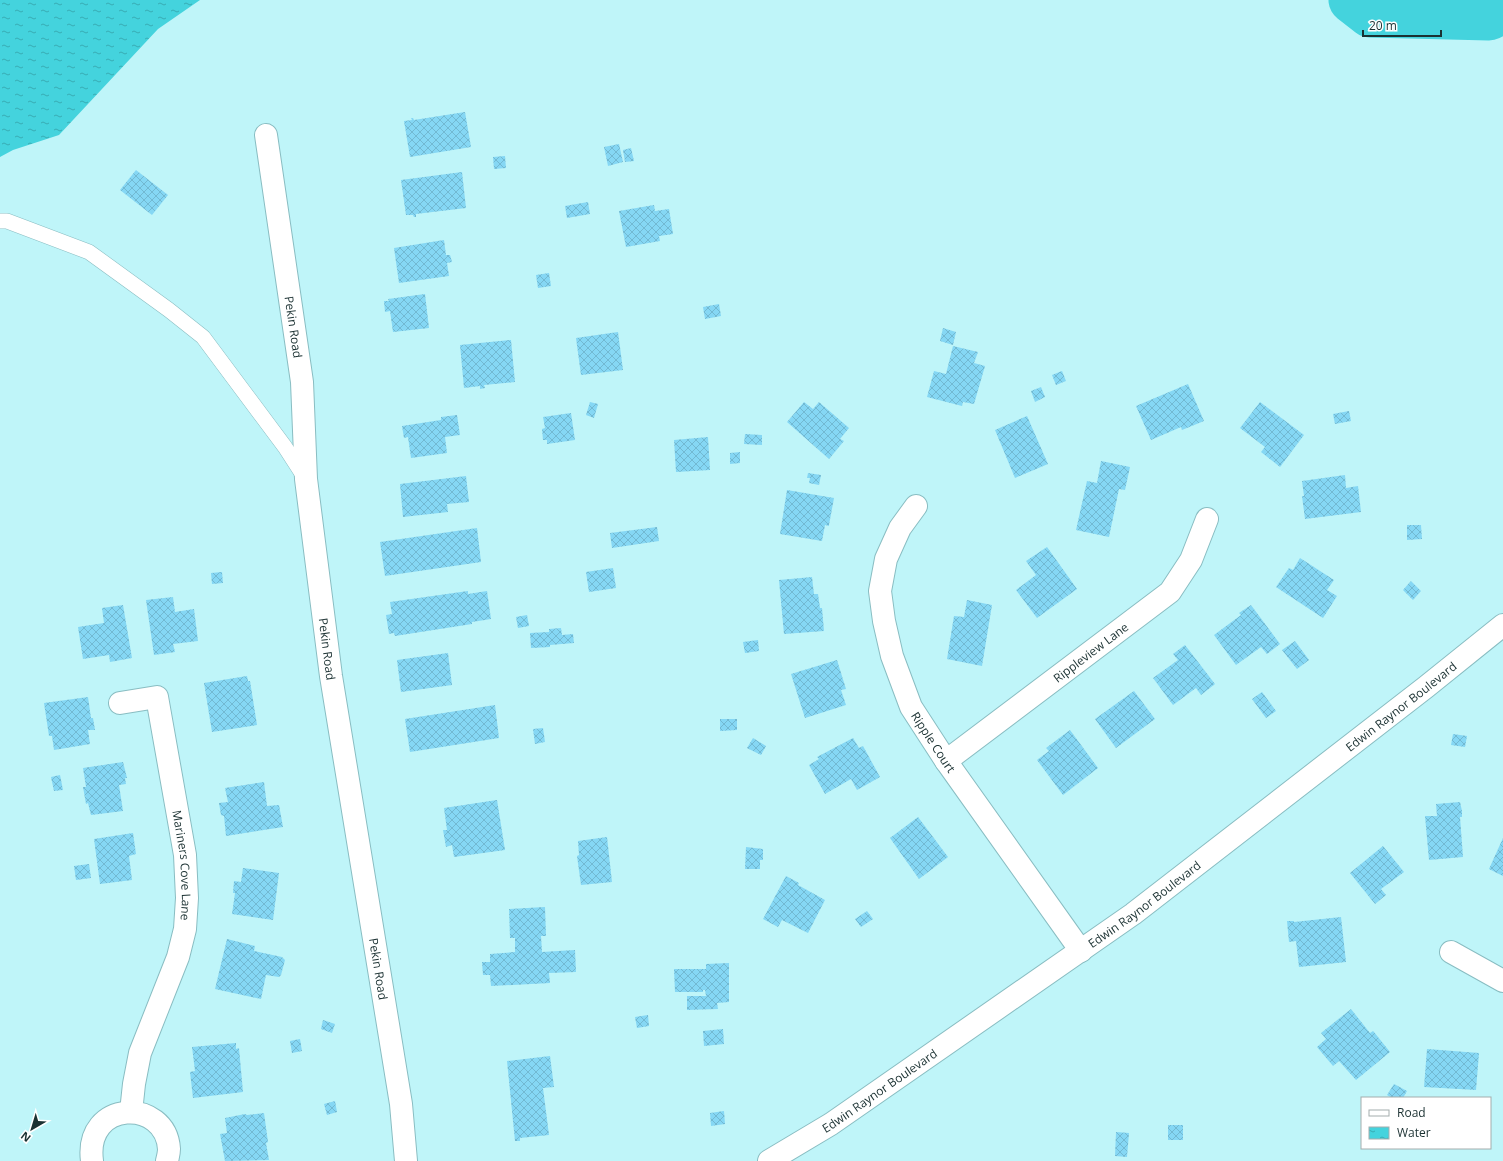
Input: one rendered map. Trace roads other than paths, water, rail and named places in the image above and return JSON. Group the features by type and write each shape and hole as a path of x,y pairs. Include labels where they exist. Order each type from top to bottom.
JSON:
{"street":[{"name":"Pekin Road","path":"266,135 302,382 306,479 331,676 401,1104 406,1161"},
{"name":"Ripple Court","path":"916,506 900,528 886,559 880,591 884,621 892,656 911,707 946,762 1081,951"},
{"name":"Rippleview Lane","path":"946,762 1170,592 1191,560 1207,519"},
{"name":"Edwin Raynor Boulevard","path":"769,1161 831,1124 1145,905 1426,687 1503,625"},
{"name":"Mariners Cove Lane","path":"120,703 157,697 185,855 188,898 185,928 178,957 140,1053 134,1084 131,1112"},
{"path":"1451,952 1503,981"},
{"path":"92,1161 91,1146 95,1132 104,1121 116,1114 131,1112 145,1115 157,1123 165,1135 169,1148 167,1161"}],"lane":[{"path":"0,221 7,221 88,252 203,337 285,447 306,479"}],"water":[{"path":"0,0 200,0 158,29 59,135 13,150 0,157"}],"waterway":[{"path":"1352,0 1370,14 1489,17 1503,10"}]}
